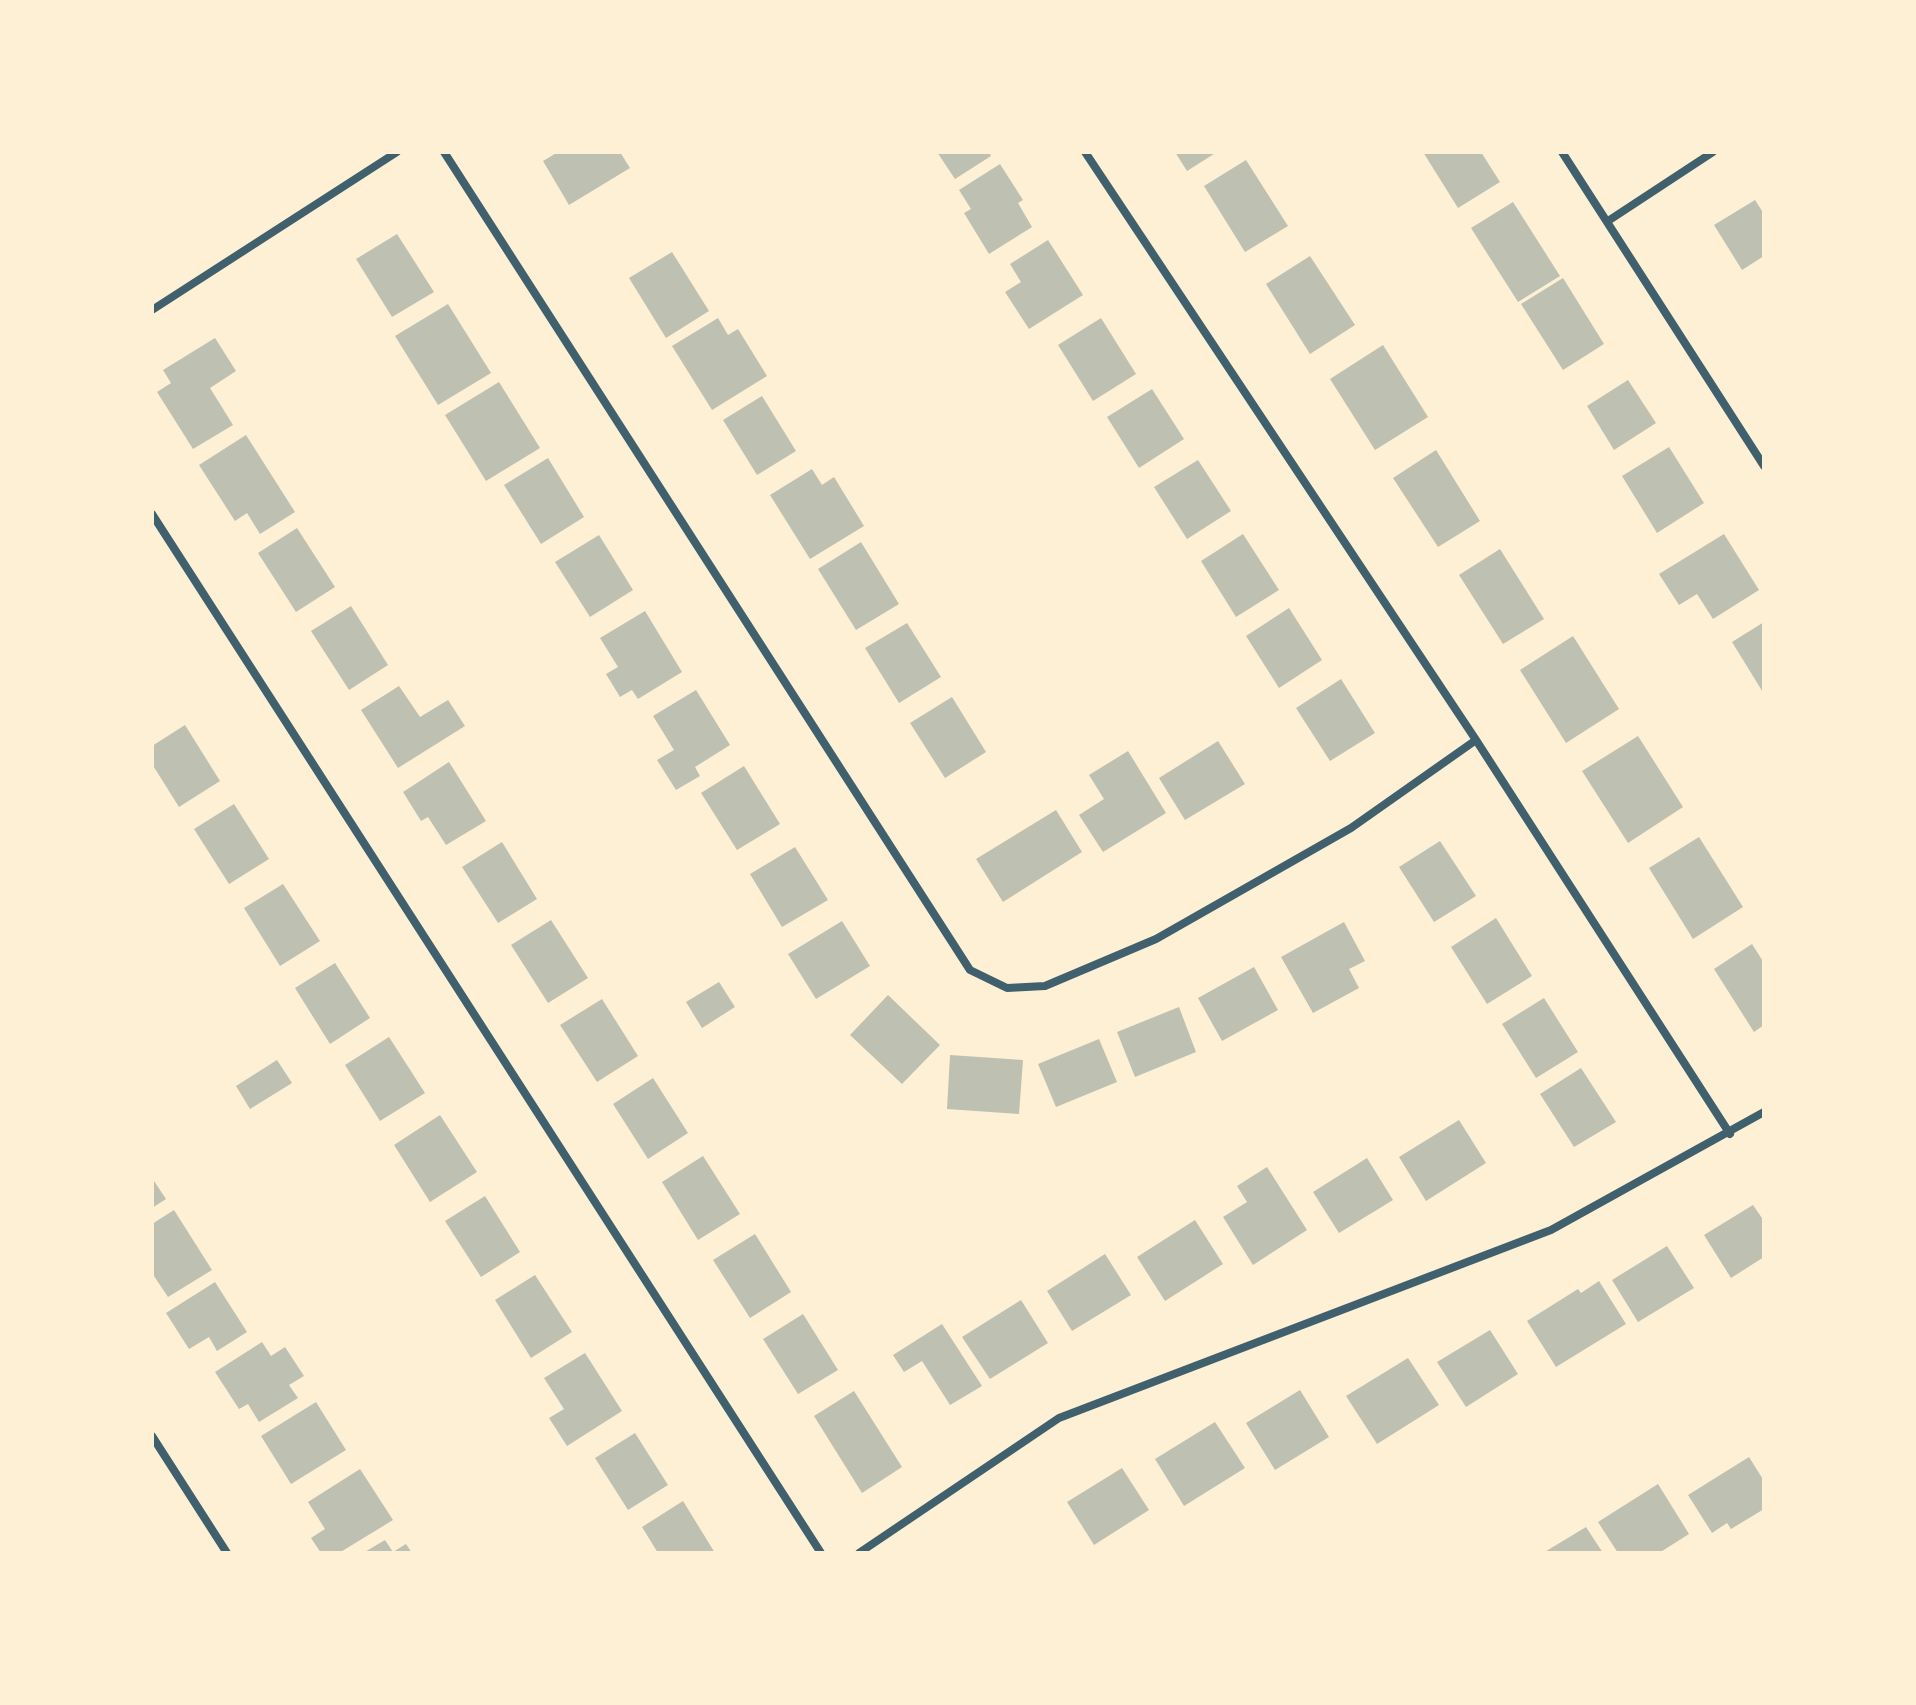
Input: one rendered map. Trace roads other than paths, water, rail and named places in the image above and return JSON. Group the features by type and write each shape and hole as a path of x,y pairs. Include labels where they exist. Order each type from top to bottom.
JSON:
{"street":[{"path":"152,310 397,152"},
{"path":"444,152 970,970 1007,988 1045,986 1156,939 1351,828 1476,740"},
{"path":"1085,152 1476,740 1730,1134"},
{"path":"1562,152 1764,466"},
{"path":"1608,221 1713,152"},
{"path":"152,514 821,1553"},
{"path":"859,1553 1059,1418 1551,1230 1730,1134 1764,1112"},
{"path":"152,1436 227,1553"}]}
